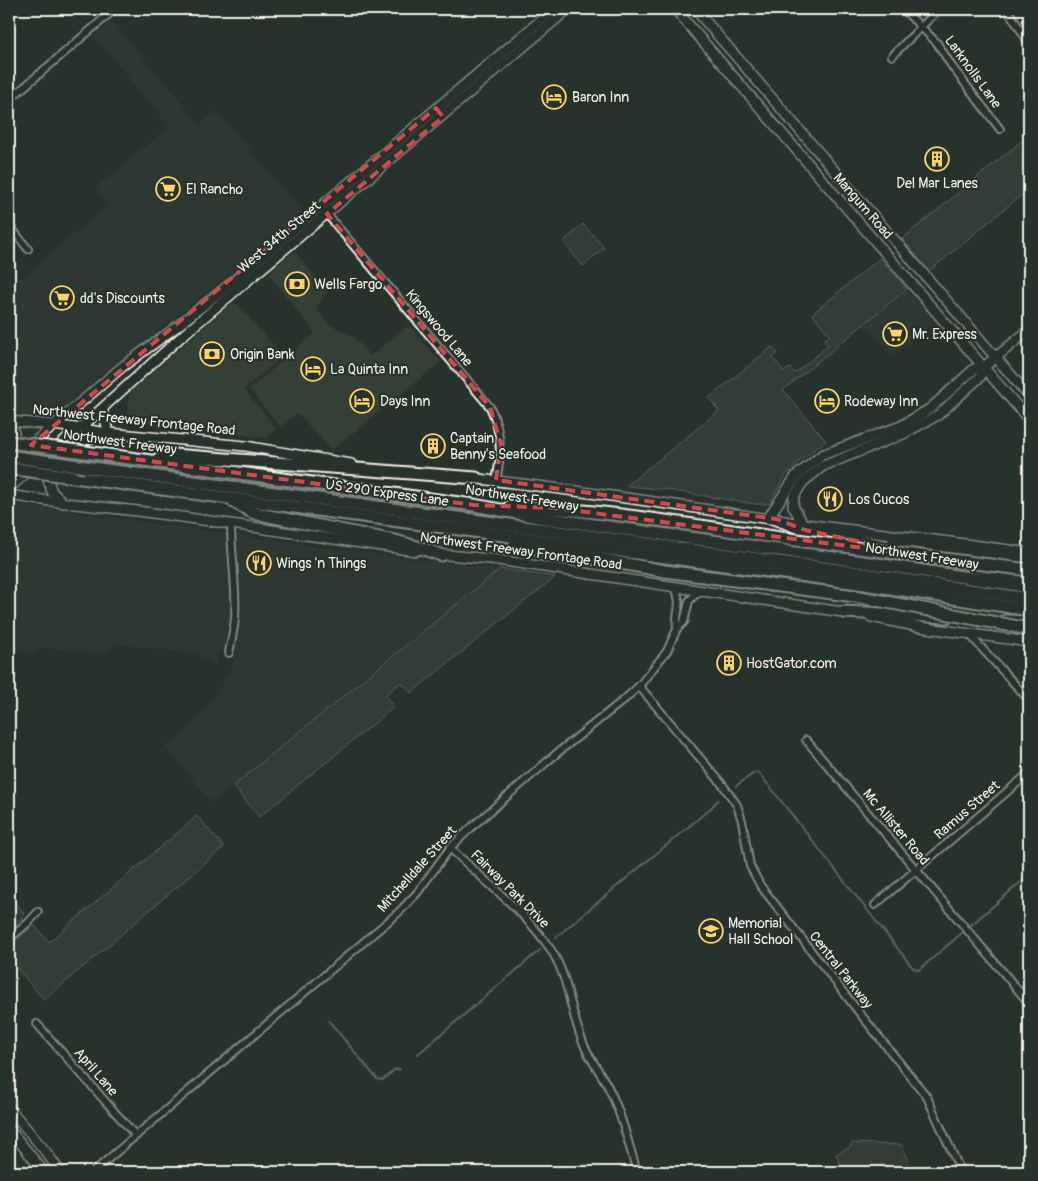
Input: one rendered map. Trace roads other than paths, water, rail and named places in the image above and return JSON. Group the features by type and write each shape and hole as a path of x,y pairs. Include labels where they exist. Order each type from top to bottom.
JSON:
{"highway":[{"name":"Northwest Freeway","path":"9,442 474,505 543,518 837,558 1029,587"},
{"path":"152,461 173,455 476,478"},
{"name":"US 290 Express Lane","path":"9,456 853,572 1029,599"},
{"path":"9,468 858,583 1029,610"},
{"path":"228,499 254,513 394,541 441,555"},
{"path":"474,505 555,508 1029,570"},
{"path":"772,518 805,530 859,540 1029,580"},
{"path":"498,534 513,544 627,565 855,596 1029,629"},
{"path":"859,540 1029,561"},
{"path":"844,612 1029,622"}],"main road":[{"name":"West 34th Street","path":"9,464 122,367 175,328 554,9"},
{"name":"West 34th Street","path":"9,488 132,382 182,336 443,117 568,9"},
{"name":"Mangum Road","path":"675,9 1029,420"},
{"name":"Mangum Road","path":"695,9 1029,396"},
{"path":"692,29 704,19"},
{"path":"436,108 443,117"},
{"path":"794,147 805,137"},
{"path":"282,238 290,245"},
{"path":"930,303 941,294"},
{"path":"175,328 182,336"},
{"path":"772,518 796,476 822,455 901,426 931,408 974,369 984,367 1029,330"},
{"path":"122,367 132,382"},
{"path":"803,524 793,506 794,496 803,482 823,466 903,434 931,419 980,377 984,367"},
{"path":"63,502 52,492 48,480 55,467 85,440 109,433 102,410 105,405"},
{"path":"9,421 14,429 15,441 9,450"},
{"name":"Northwest Freeway Frontage Road","path":"9,421 245,446 371,468 496,480 772,518 803,524 910,536 1029,553"},
{"name":"Northwest Freeway Frontage Road","path":"9,495 231,524 441,555 491,559 704,590 844,612 920,627 1029,642"},
{"path":"9,1108 46,1152 60,1172"},
{"path":"9,1129 44,1172"}],"street":[{"path":"9,100 115,9"},
{"name":"Larknolls Lane","path":"903,9 937,42 953,68 1000,129"},
{"path":"892,56 939,9"},
{"path":"1007,9 1029,43"},
{"name":"Kingswood Lane","path":"320,206 490,407 495,417 501,445 496,480"},
{"path":"9,225 28,249"},
{"path":"228,653 235,620 231,524"},
{"name":"Mitchelldale Street","path":"674,586 680,597 676,620 677,629"},
{"name":"Mitchelldale Street","path":"93,1172 399,912 450,848 474,825 556,754 625,699 667,651 677,629 684,622 689,602 695,595 704,590"},
{"path":"968,634 1029,700"},
{"name":"Central Parkway","path":"638,686 722,784 734,802 742,821 750,866 760,885 927,1097 961,1172"},
{"name":"Mc Allister Road","path":"806,740 1029,1003"},
{"name":"Ramus Street","path":"875,905 1029,773"},
{"name":"Fairway Park Drive","path":"450,848 538,933 556,959 585,1047 611,1092 619,1113 636,1172"},
{"path":"9,939 38,912"},
{"name":"April Lane","path":"37,1024 136,1136"}],"waterway":[{"path":"736,786 754,773 759,773 913,968 919,970 1029,875"},
{"path":"556,937 711,808 718,800"},
{"path":"418,1054 540,950"},
{"path":"329,1021 377,1079 383,1080 394,1070 400,1069"}],"place":[{"name":"Baron Inn","path":"554,97"},
{"name":"Del Mar Lanes","path":"937,159"},
{"name":"El Rancho","path":"168,189"},
{"name":"Wells Fargo","path":"297,284"},
{"name":"dd's Discounts","path":"62,298"},
{"name":"Mr. Express","path":"895,334"},
{"name":"Origin Bank","path":"212,354"},
{"name":"La Quinta Inn","path":"313,369"},
{"name":"Days Inn","path":"362,401"},
{"name":"Rodeway Inn","path":"827,401"},
{"name":"Captain Benny's Seafood","path":"433,446"},
{"name":"Los Cucos","path":"830,499"},
{"name":"Wings 'n Things","path":"259,563"},
{"name":"HostGator.com","path":"729,663"},
{"name":"Memorial Hall School","path":"711,931"}]}
